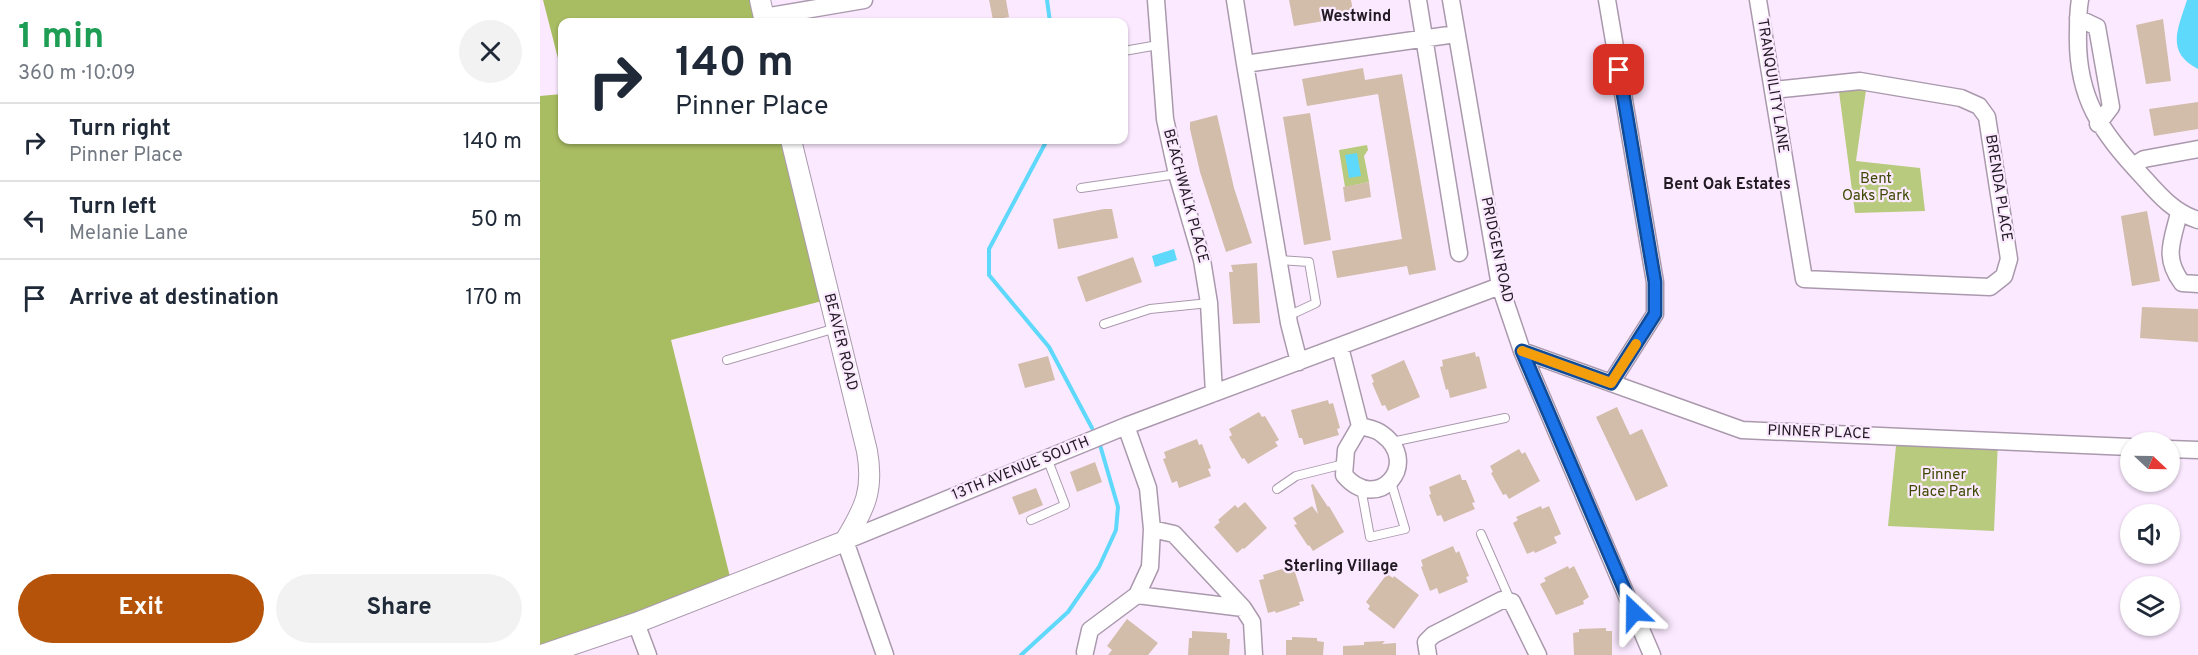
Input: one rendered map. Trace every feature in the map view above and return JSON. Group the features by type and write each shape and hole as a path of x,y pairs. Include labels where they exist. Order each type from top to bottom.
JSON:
{"street":[{"path":"763,13 864,0"},
{"name":"BEACHWALK PLACE","path":"1156,0 1165,119 1202,260 1209,303 1214,393"},
{"path":"1235,0 1288,316 1299,362"},
{"path":"1418,0 1459,253"},
{"name":"PRIDGEN ROAD","path":"1451,0 1500,286 1522,351 1652,655"},
{"path":"1606,0 1655,282 1655,314 1611,383"},
{"name":"TRANQUILITY LANE","path":"1758,0 1804,279"},
{"path":"2080,0 2077,52 2083,89 2098,124 2133,166 2179,213 2198,220"},
{"path":"2078,18 2097,27 2111,107 2098,124"},
{"path":"1245,64 1456,34"},
{"name":"BRENDA PLACE","path":"1773,90 1860,81 1961,98 1979,106 1987,117 2009,259 2010,281 1990,287 1804,279"},
{"name":"BEAVER ROAD","path":"792,144 871,473 868,494 860,517 845,542"},
{"path":"2133,166 2144,159 2198,149"},
{"path":"2179,213 2169,253 2173,271 2182,284 2198,284"},
{"name":"13TH AVENUE SOUTH","path":"542,655 636,623 845,542 1126,426 1500,286"},
{"path":"1340,347 1360,426 1346,450 1344,475 1357,487 1368,490 1380,489 1391,482 1398,468 1398,457 1392,442 1380,432 1360,426"},
{"name":"PINNER PLACE","path":"1522,351 1742,430 2120,447"},
{"path":"1085,652 1090,630 1137,595 1150,567 1152,529 1148,488 1126,426"},
{"path":"2180,449 2198,450"},
{"path":"1152,529 1174,534 1243,608 1252,622 1254,655"},
{"path":"845,542 885,655"},
{"path":"1137,595 1243,608"},
{"path":"1428,655 1426,642 1433,635 1502,600 1512,602 1538,655"},
{"path":"636,623 648,655"}],"lane":[{"path":"1128,50 1158,45"},
{"path":"1081,188 1178,174"},
{"path":"1279,260 1309,262 1316,303 1288,316"},
{"path":"1104,324 1150,309 1209,303"},
{"path":"727,360 837,328"},
{"path":"1392,442 1505,418"},
{"path":"1031,520 1065,505 1047,458"},
{"path":"1277,489 1296,476 1344,465"},
{"path":"1361,488 1370,537 1405,529 1391,482"},
{"path":"1480,534 1512,602"}],"green space":[{"path":"543,0 760,0 765,18 558,18 558,58"},
{"name":"Bent Oaks Park","path":"1867,83 1856,161 1920,168 1925,211 1855,213 1838,84"},
{"path":"558,94 558,144 794,144 830,299 671,340 732,585 540,655 540,96"},
{"path":"1367,145 1368,150 1364,156 1369,182 1345,187 1339,150"},
{"name":"Pinner Place Park","path":"1897,436 1998,441 1994,531 1888,526"}],"water":[{"path":"2187,0 2198,0 2198,69 2181,55 2178,47 2178,30"},
{"path":"1357,153 1361,176 1349,178 1345,155"},
{"path":"1174,249 1177,260 1155,267 1152,256"}],"building":[{"path":"989,0 1006,0 1009,17 993,18"},
{"path":"1289,0 1351,0 1354,16 1294,26"},
{"path":"2163,19 2171,81 2146,84 2136,25"},
{"path":"1363,68 1365,80 1402,74 1436,270 1409,275 1407,266 1337,278 1332,251 1402,239 1378,94 1307,106 1302,79"},
{"path":"2198,102 2198,129 2154,136 2149,109"},
{"path":"1310,113 1331,240 1304,245 1283,117"},
{"path":"1217,115 1234,188 1252,243 1226,252 1200,172 1190,129 1190,122"},
{"path":"1369,182 1371,197 1345,202 1343,187"},
{"path":"1112,209 1118,238 1058,249 1053,219"},
{"path":"2147,211 2160,281 2132,286 2121,216"},
{"path":"1133,257 1142,282 1086,302 1077,277"},
{"path":"1257,263 1260,323 1233,324 1229,272 1233,272 1231,265"},
{"path":"2142,307 2198,309 2198,342 2140,338"},
{"path":"1475,352 1476,357 1479,356 1487,388 1450,398 1440,367 1443,366 1442,360"},
{"path":"1048,356 1055,380 1025,388 1018,364"},
{"path":"1404,360 1420,397 1388,411 1385,405 1382,406 1371,375"},
{"path":"1328,400 1329,404 1333,403 1340,428 1337,429 1339,435 1304,445 1302,438 1299,438 1291,410"},
{"path":"1617,407 1630,435 1642,429 1668,486 1636,501 1596,417"},
{"path":"1259,412 1262,417 1265,416 1279,440 1275,442 1278,446 1248,464 1244,458 1242,459 1229,437 1232,435 1229,429"},
{"path":"1197,439 1199,445 1202,444 1211,468 1208,469 1211,476 1179,488 1177,481 1172,483 1163,459 1166,458 1164,452"},
{"path":"1519,449 1522,454 1525,452 1540,481 1509,499 1506,494 1503,495 1491,473 1493,472 1490,466"},
{"path":"1095,462 1102,482 1077,492 1070,472"},
{"path":"1460,474 1462,480 1466,480 1475,502 1472,503 1475,509 1444,522 1441,515 1437,516 1429,495 1431,494 1429,487"},
{"path":"1313,484 1344,532 1313,551 1294,525 1297,524 1293,518 1312,506 1318,514 1311,485"},
{"path":"1036,488 1043,505 1019,515 1012,497"},
{"path":"1245,502 1267,528 1237,553 1214,527 1220,522 1218,520 1235,505 1238,508"},
{"path":"1541,506 1542,509 1549,506 1561,534 1554,537 1557,543 1535,553 1534,551 1527,554 1513,523 1518,520 1516,517"},
{"path":"1453,546 1456,553 1459,551 1469,576 1466,577 1468,582 1439,594 1437,588 1430,591 1421,567 1423,566 1421,560"},
{"path":"1568,566 1569,569 1574,566 1589,597 1583,601 1584,604 1556,615 1540,584 1546,581 1544,578"},
{"path":"1285,568 1286,571 1294,569 1304,601 1299,602 1300,605 1276,613 1275,611 1268,613 1259,580 1264,579 1263,575"},
{"path":"1387,574 1393,578 1394,576 1419,595 1394,629 1368,609 1370,606 1366,602"},
{"path":"1127,619 1158,643 1148,655 1108,655 1112,650 1107,646"},
{"path":"1606,628 1606,631 1612,631 1612,655 1574,655 1573,633 1579,632 1579,629"},
{"path":"1192,631 1227,633 1227,639 1230,639 1229,655 1188,655 1189,638 1192,638"},
{"path":"1292,637 1317,638 1317,641 1324,642 1323,655 1286,655 1286,640 1292,640"},
{"path":"1385,641 1382,644 1396,643 1396,655 1343,655 1343,646"}],"waterway":[{"path":"1047,0 1049,18"},
{"path":"1045,144 989,249 989,275 1049,347 1092,428"},
{"path":"1021,655 1068,612 1099,567 1116,530 1118,507 1100,445"}],"slow traffic":[{"path":"1522,351 1611,383 1636,344"}],"district":[{"name":"Westwind","path":"1356,17"},
{"name":"Bent Oak Estates","path":"1727,185"},
{"name":"Sterling Village","path":"1341,567"}],"route":[{"path":"1619,70 1655,282 1655,314 1611,383 1522,351 1634,612"}]}
